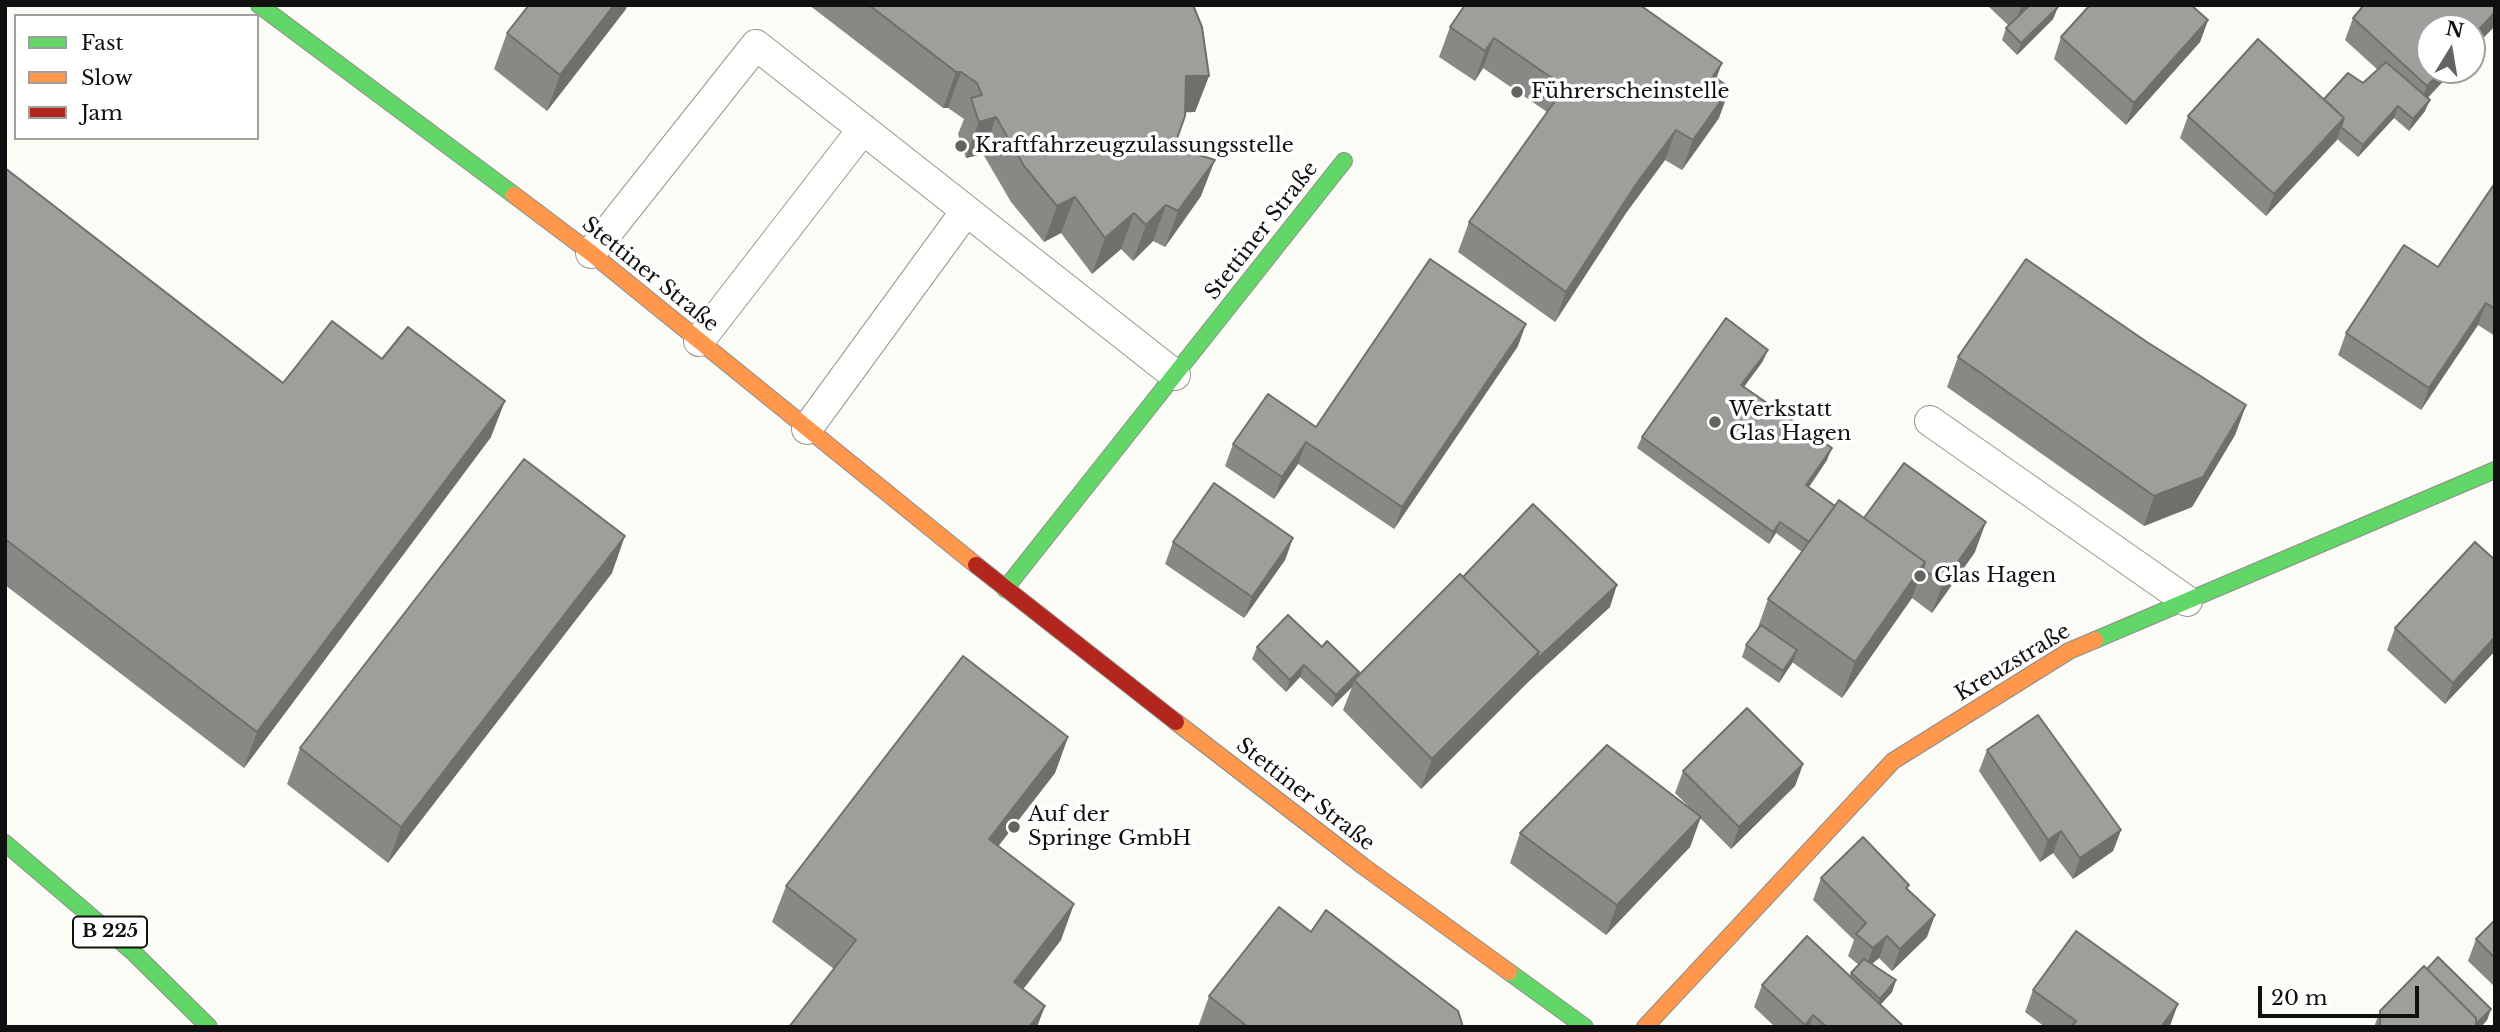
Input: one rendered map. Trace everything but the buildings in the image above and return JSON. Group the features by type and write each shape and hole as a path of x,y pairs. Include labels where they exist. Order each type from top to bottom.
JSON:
{"street":[{"name":"Stettiner Straße","path":"260,5 591,253 1005,589 1363,866 1585,1027"},
{"name":"Stettiner Straße","path":"1005,589 1344,162"},
{"name":"Kreuzstraße","path":"1645,1027 1893,761 2069,652 2495,470"},
{"name":"B 225","path":"5,843 134,953 209,1027"}],"lane":[{"path":"591,253 756,45 1175,375"},
{"path":"699,341 863,129"},
{"path":"807,429 966,211"},
{"path":"1930,421 2187,601"}],"traffic: fast":[{"path":"259,5 514,195"},
{"path":"1005,589 1344,161"},
{"path":"2095,640 2495,470"},
{"path":"5,843 134,953 209,1027"},
{"path":"1509,972 1585,1027"}],"traffic: slow":[{"path":"514,195 591,253 976,565"},
{"path":"1645,1027 1893,761 2069,651 2095,640"},
{"path":"1176,722 1363,866 1509,972"}],"traffic: jam":[{"path":"976,565 1176,722"}],"place":[{"name":"Führerscheinstelle","path":"1517,92"},
{"name":"Kraftfahrzeugzulassungsstelle","path":"961,146"},
{"name":"Werkstatt Glas Hagen","path":"1715,422"},
{"name":"Glas Hagen","path":"1920,576"},
{"name":"Auf der Springe GmbH","path":"1014,827"}]}
